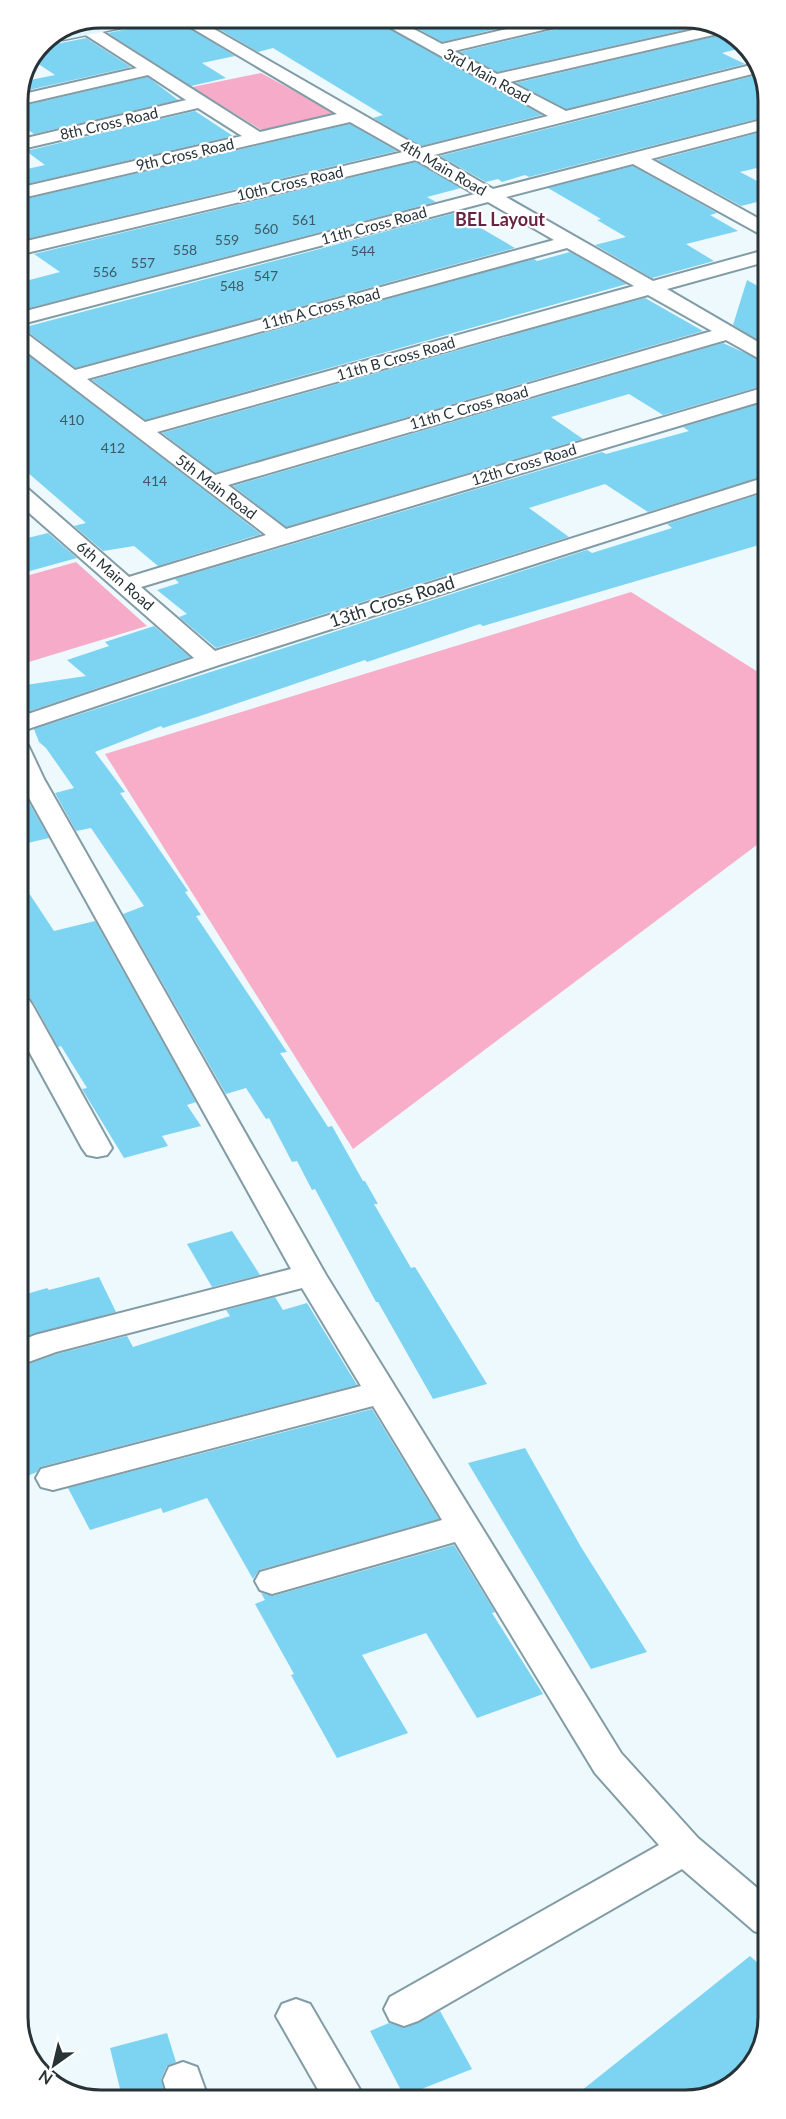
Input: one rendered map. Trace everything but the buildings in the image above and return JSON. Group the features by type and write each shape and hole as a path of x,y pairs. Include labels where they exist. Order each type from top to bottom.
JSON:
{"street":[{"name":"4th Main Road","path":"201,28 758,350"},
{"name":"3rd Main Road","path":"400,29 561,117"},
{"path":"439,50 529,29"},
{"path":"87,30 257,138"},
{"path":"495,80 707,32"},
{"path":"29,98 150,70"},
{"name":"10th Cross Road","path":"29,246 418,154 750,70"},
{"name":"8th Cross Road","path":"29,142 200,102"},
{"name":"9th Cross Road","path":"29,191 352,116"},
{"name":"11th Cross Road","path":"29,315 758,126"},
{"path":"739,130 758,140"},
{"path":"635,158 758,225"},
{"name":"11th A Cross Road","path":"71,377 570,241"},
{"name":"11th B Cross Road","path":"140,430 758,258"},
{"name":"11th C Cross Road","path":"210,483 728,333"},
{"name":"5th Main Road","path":"29,345 283,537"},
{"name":"12th Cross Road","path":"283,537 758,395"},
{"name":"13th Cross Road","path":"29,722 211,660 758,486"},
{"name":"6th Main Road","path":"29,501 211,660"},
{"name":"5th Main Road","path":"125,585 283,537"},
{"path":"29,787 310,1275 608,1763 686,1849 758,1911"},
{"path":"29,1022 97,1148"},
{"path":"28,1350 46,1342 310,1275"},
{"path":"52,1478 381,1392"},
{"path":"272,1581 463,1527"},
{"path":"404,2009 686,1849"},
{"path":"296,2016 340,2090"}],"shaded area":[{"path":"261,73 337,114 265,132 192,87"},
{"path":"76,562 147,626 29,662 29,575"},
{"path":"631,592 758,672 758,844 353,1149 105,754"}],"district":[{"name":"BEL Layout","path":"500,220"}]}
